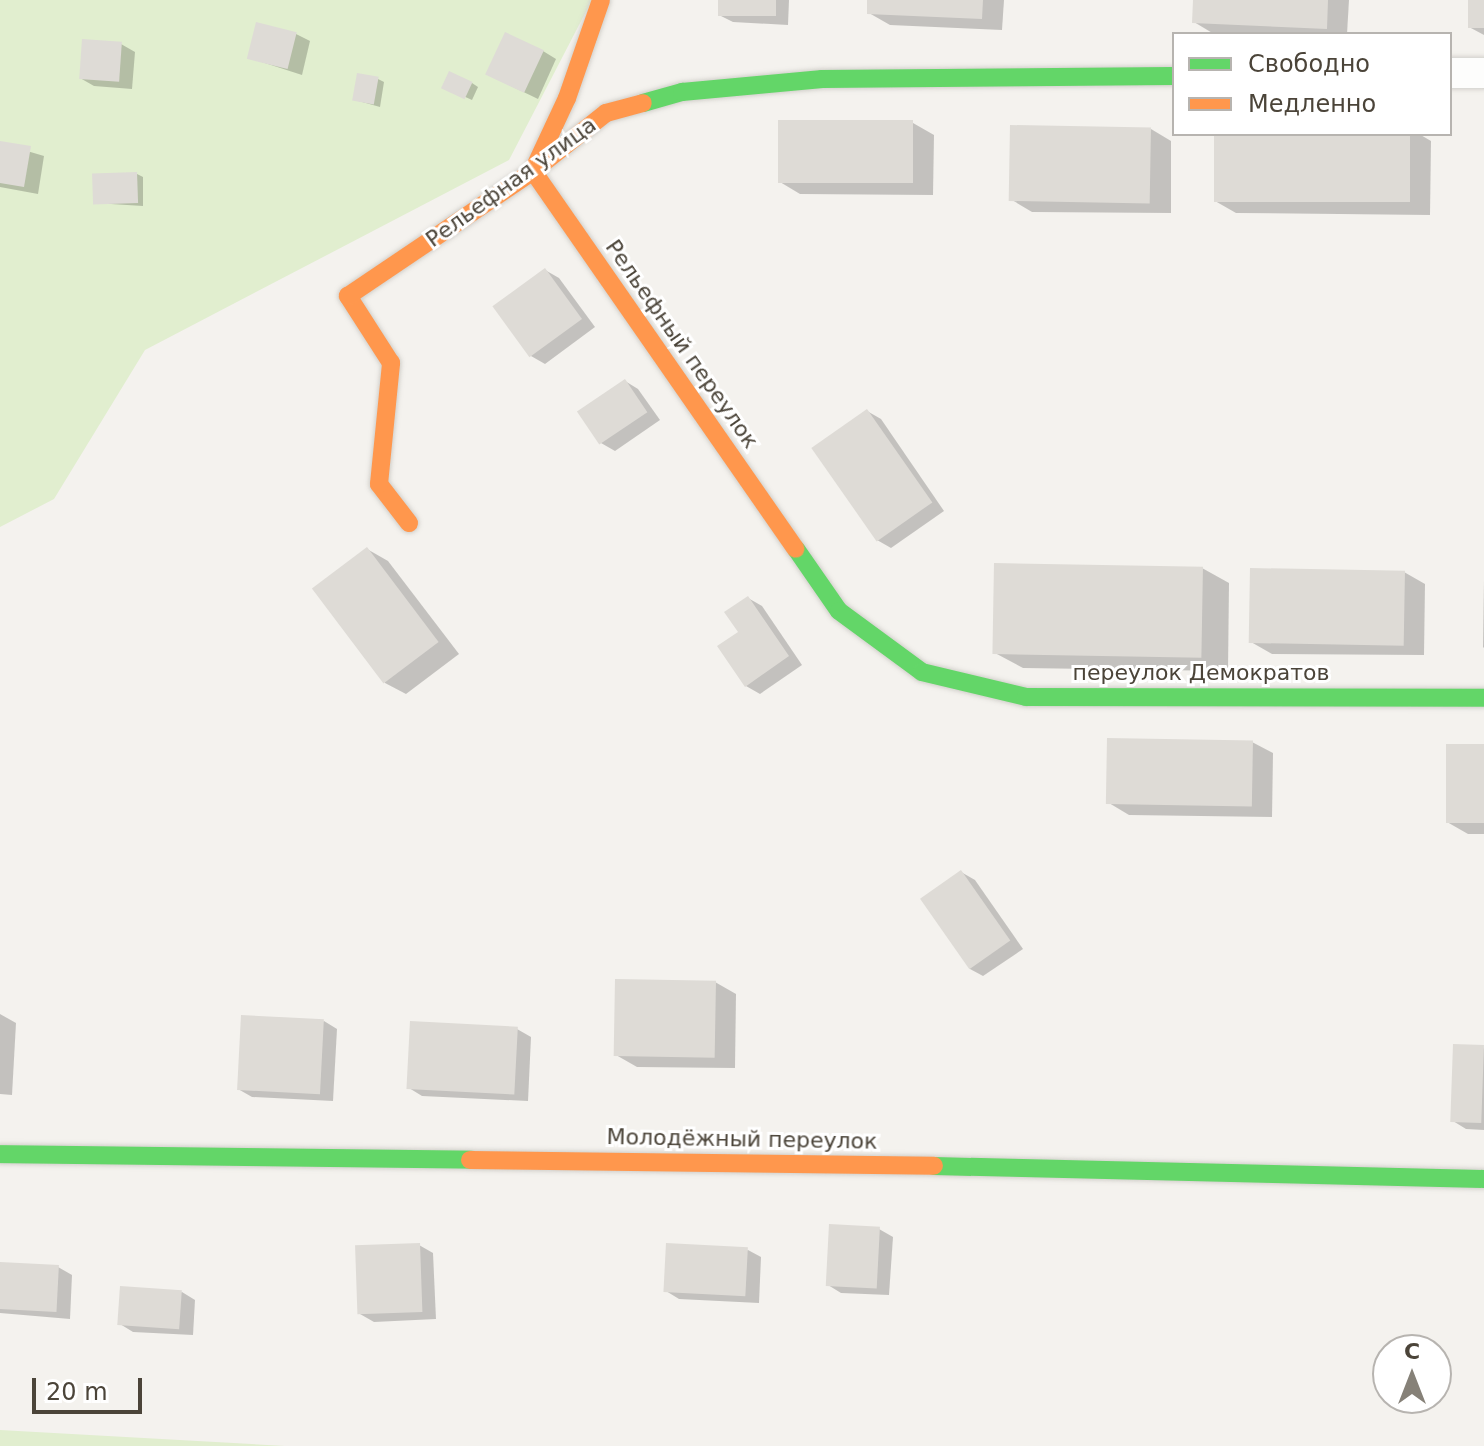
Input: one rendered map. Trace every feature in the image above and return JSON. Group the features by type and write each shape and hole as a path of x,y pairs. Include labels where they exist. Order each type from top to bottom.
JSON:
{"street":[{"path":"533,171 567,98 601,0"},
{"path":"1452,73 1484,73"},
{"name":"Рельефная улица","path":"409,523 379,484 391,363 348,296 533,171 606,113 682,92 822,79 1172,76"},
{"name":"Рельефный переулок","path":"533,171 839,611 922,672"},
{"name":"переулок Демократов","path":"922,672 1026,697 1484,698"},
{"name":"Молодёжный переулок","path":"0,1154 969,1166 1484,1179"}],"green space":[{"path":"0,0 592,0 509,160 145,350 54,499 0,527"},
{"path":"0,1430 285,1446 0,1446"}],"building":[{"path":"718,0 776,0 776,16 718,16"},
{"path":"867,0 983,0 982,19 867,14"},
{"path":"1193,0 1328,0 1327,29 1192,23"},
{"path":"1468,0 1484,0 1484,28 1468,28"},
{"path":"256,22 297,32 288,69 247,59"},
{"path":"505,32 544,50 524,93 485,75"},
{"path":"82,39 122,42 119,82 79,79"},
{"path":"449,71 473,82 465,99 441,88"},
{"path":"357,73 379,77 374,104 352,101"},
{"path":"778,120 913,120 913,183 778,183"},
{"path":"1010,125 1151,127 1150,203 1009,201"},
{"path":"1214,136 1410,136 1410,202 1214,202"},
{"path":"0,141 31,146 24,187 0,183"},
{"path":"137,172 138,203 93,205 92,174"},
{"path":"545,268 582,319 529,357 492,306"},
{"path":"625,379 647,412 599,445 577,411"},
{"path":"867,409 932,502 877,541 811,448"},
{"path":"367,547 439,642 384,684 312,589"},
{"path":"994,563 1203,567 1201,658 992,654"},
{"path":"1250,568 1405,571 1404,646 1249,643"},
{"path":"748,596 789,656 745,687 717,646 738,632 724,612"},
{"path":"1107,738 1253,741 1252,807 1106,804"},
{"path":"1446,744 1484,744 1484,823 1446,823"},
{"path":"961,870 1010,940 969,969 920,899"},
{"path":"615,979 716,981 715,1058 614,1056"},
{"path":"241,1015 324,1019 320,1094 237,1090"},
{"path":"410,1021 518,1027 514,1095 406,1089"},
{"path":"1453,1044 1484,1045 1481,1123 1450,1122"},
{"path":"829,1224 880,1227 877,1289 826,1286"},
{"path":"420,1243 422,1312 357,1314 355,1245"},
{"path":"666,1243 748,1247 745,1296 663,1292"},
{"path":"0,1262 59,1265 56,1312 0,1309"},
{"path":"120,1286 182,1290 179,1329 117,1325"}],"traffic: fast":[{"path":"643,103 682,92 822,79 1172,76"},
{"path":"796,549 839,611 922,672 1026,697 1484,698"},
{"path":"0,1154 470,1160"},
{"path":"934,1166 1484,1179"}],"traffic: slow":[{"path":"601,0 567,98 533,171 796,549"},
{"path":"409,523 379,484 391,363 348,296 533,171 606,113 643,103"},
{"path":"470,1160 934,1166"}]}
